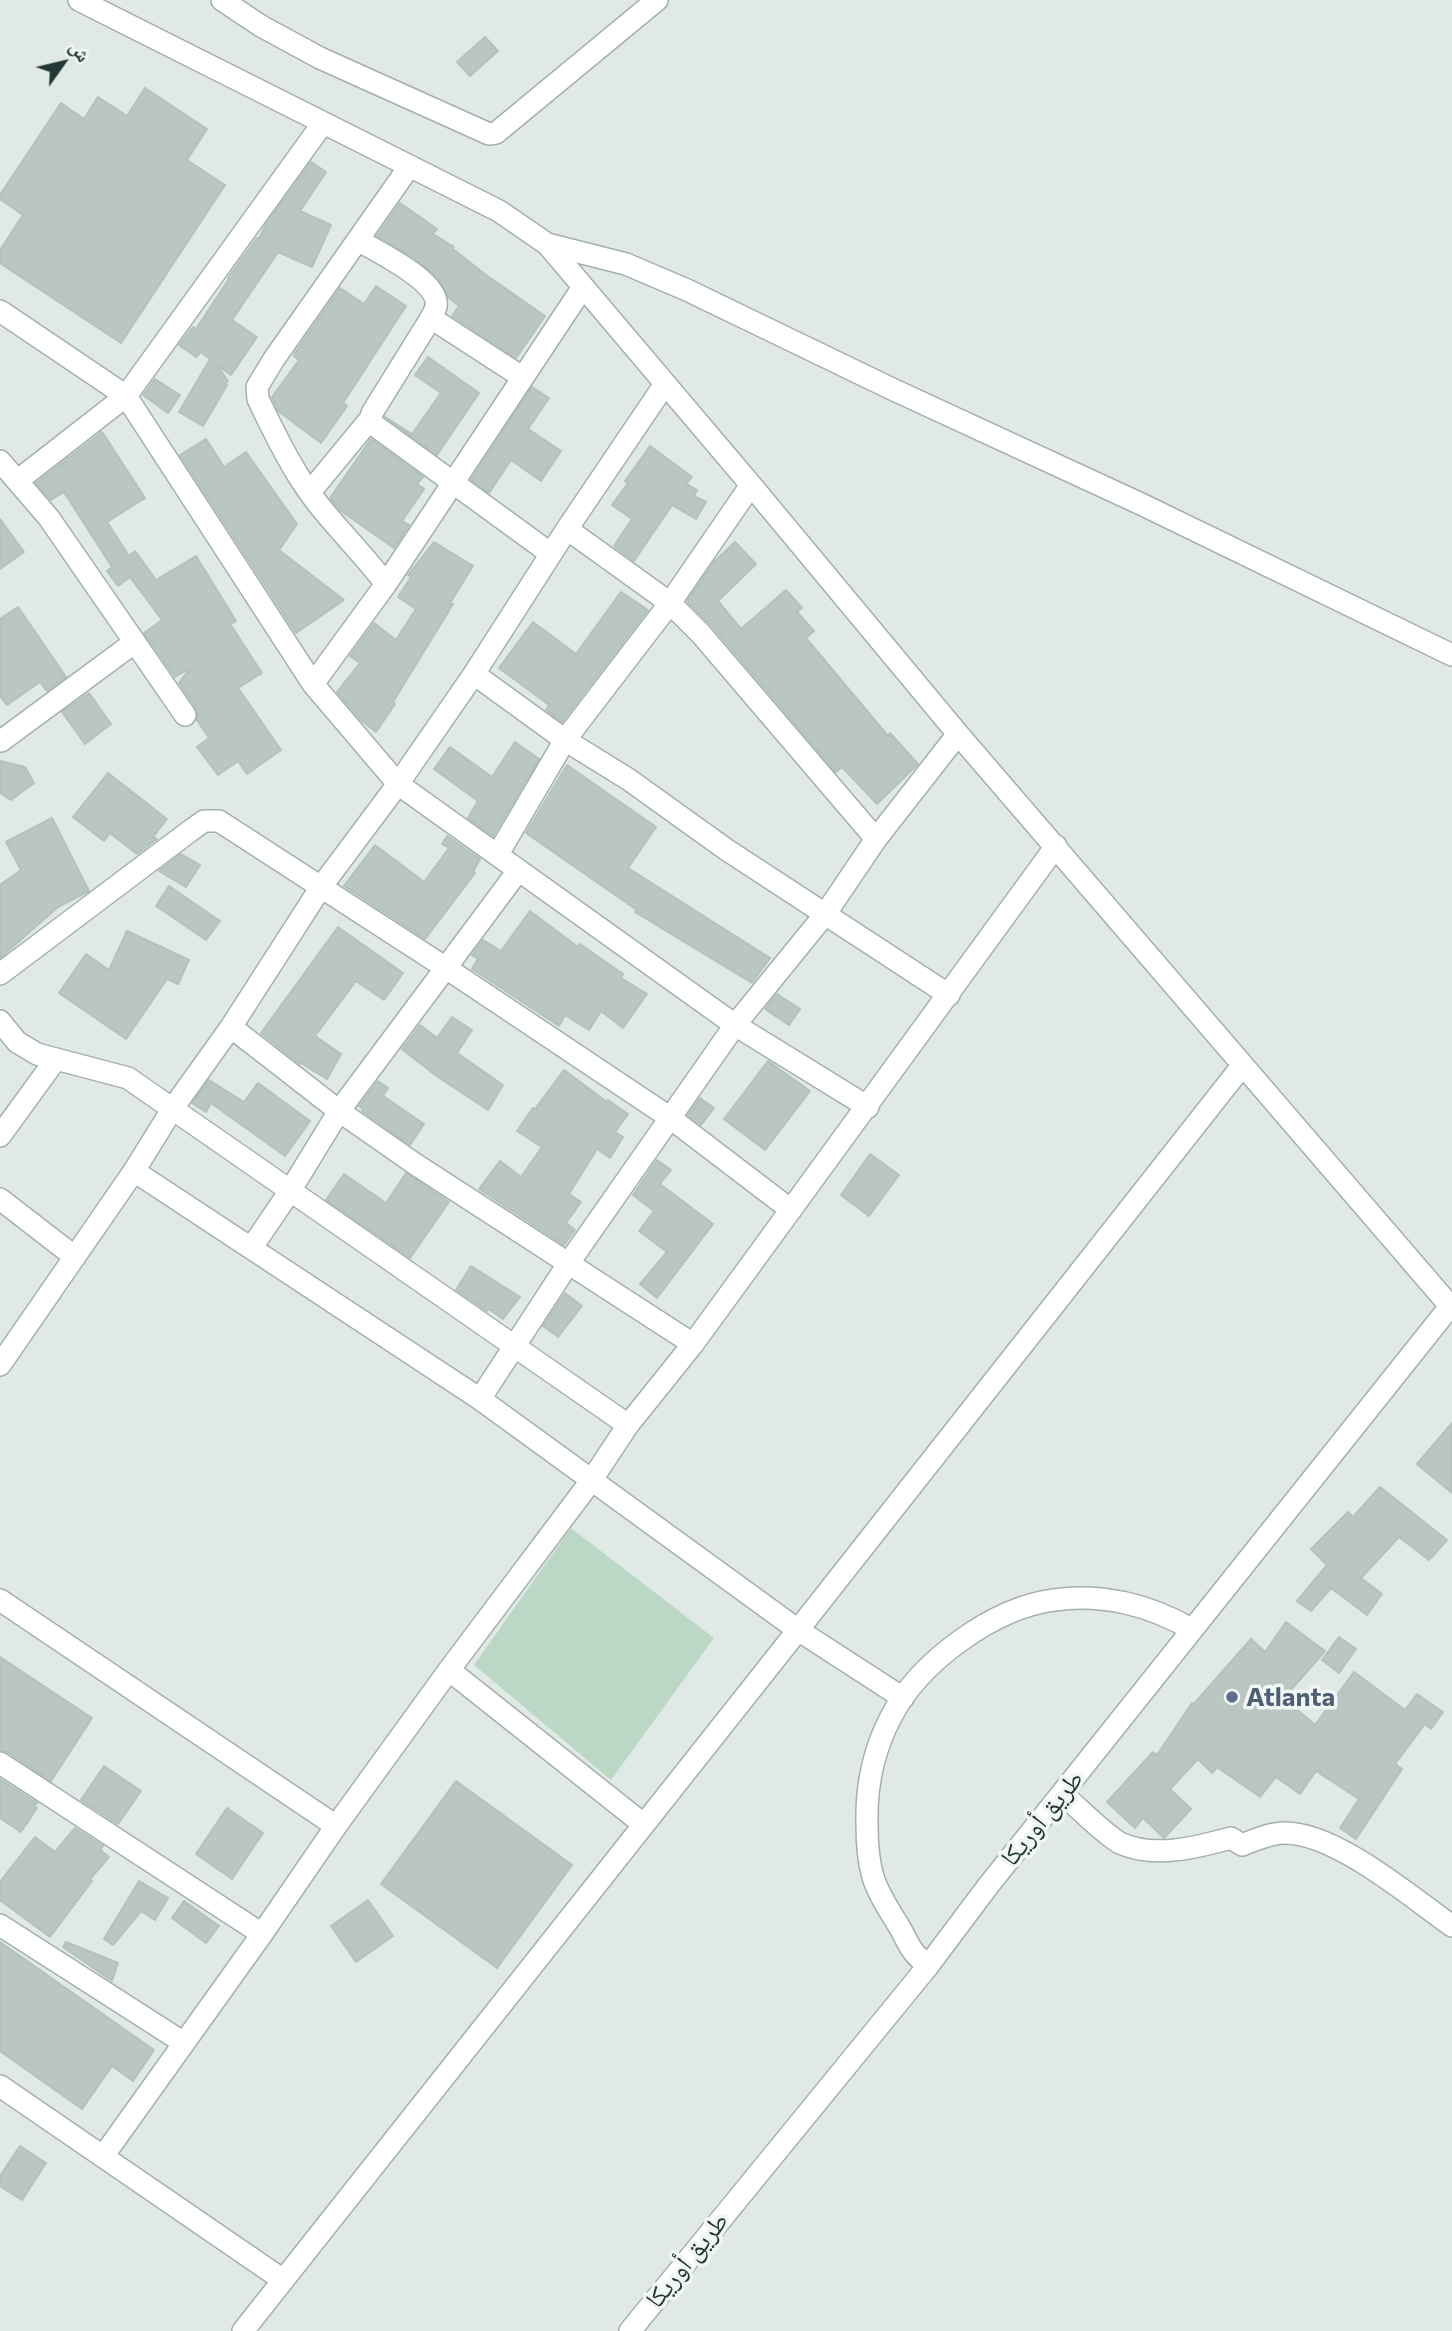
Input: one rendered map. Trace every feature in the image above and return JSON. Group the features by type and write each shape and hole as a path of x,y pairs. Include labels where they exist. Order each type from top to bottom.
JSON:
{"street":[{"path":"79,0 499,211 547,244 958,734 1451,1305"},
{"path":"222,0 261,26 320,58 489,134 496,133 657,0"},
{"path":"17,481 126,396 323,123"},
{"path":"386,584 364,555 335,526 301,480 258,399 257,387 409,166"},
{"path":"310,492 371,418 436,307 430,289 417,275 358,240"},
{"path":"547,244 626,264 687,290 892,389 1141,504 1452,655"},
{"path":"313,684 386,584 583,287"},
{"path":"0,311 126,396 313,684 398,784 735,1025 868,1107"},
{"path":"431,318 523,377"},
{"path":"0,1364 231,1027 321,887 398,784 474,674 665,384"},
{"path":"371,418 374,425 551,554"},
{"path":"0,461 49,518 185,715"},
{"path":"498,854 565,740 670,603 751,485"},
{"path":"567,529 670,603 701,634 876,839"},
{"path":"0,738 135,642"},
{"path":"474,674 565,740 628,779 727,850 949,995"},
{"path":"480,1399 568,1264 735,1025 826,913 876,839 958,734"},
{"path":"0,974 204,821 219,821 669,1117 791,1210"},
{"path":"104,2155 449,1670 591,1481 628,1425 693,1344 868,1107 1056,846"},
{"path":"252,1247 339,1111 518,871"},
{"path":"0,1021 17,1042 37,1054 128,1078 628,1425"},
{"path":"231,1027 339,1111 415,1164 693,1344"},
{"path":"0,1136 56,1059"},
{"path":"243,2331 1242,1066"},
{"path":"134,1171 480,1399 799,1630 902,1698"},
{"path":"0,1199 75,1257"},
{"name":"طريق أوريكا","path":"630,2331 928,1966 1191,1629 1451,1305"},
{"path":"928,1966 913,1951 882,1899 872,1875 867,1842 869,1782 877,1748 902,1698 923,1674 975,1631 1001,1616 1053,1600 1080,1598 1140,1606 1167,1615 1191,1629"},
{"path":"0,1600 336,1826"},
{"path":"449,1670 643,1824"},
{"path":"0,1763 262,1934"},
{"path":"1062,1794 1119,1842 1143,1850 1205,1845 1231,1838 1242,1844 1284,1833 1332,1845 1380,1873 1452,1927"},
{"path":"0,1925 184,2043"},
{"path":"0,2086 283,2280"}],"green space":[{"path":"571,1528 714,1638 611,1780 474,1665"}],"building":[{"path":"485,37 498,51 470,76 457,62"},
{"path":"145,88 207,129 187,160 225,185 121,343 0,263 0,250 23,215 0,199 0,195 61,103 84,119 98,97 127,116"},
{"path":"311,162 326,172 300,211 331,225 312,267 278,252 232,320 257,337 231,375 217,365 228,381 203,426 179,412 210,359 201,352 196,357 179,345 193,327 196,329 228,278 257,238 259,239 266,224"},
{"path":"400,203 437,229 433,234 545,316 516,358 452,316 459,306 448,297 438,278 414,258 377,236"},
{"path":"376,286 406,306 343,403 347,406 321,443 278,411 272,397 299,360 294,354 340,288 364,304"},
{"path":"428,357 479,393 437,455 385,417 412,434 441,393 415,375"},
{"path":"155,379 180,395 168,413 143,395"},
{"path":"532,387 549,398 528,429 561,451 541,481 511,460 489,493 471,480"},
{"path":"102,432 145,498 107,522 129,556 135,551 156,580 196,556 236,621 230,624 262,673 238,688 281,750 247,774 238,761 218,775 197,747 209,738 197,720 196,708 179,683 190,668 175,677 144,633 162,620 130,577 118,586 107,571 112,567 64,492 51,500 36,483"},
{"path":"206,439 224,467 246,452 297,524 279,550 344,600 296,633 180,455"},
{"path":"371,439 423,477 417,484 424,489 402,521 409,525 394,548 341,511 330,498"},
{"path":"650,446 692,477 686,484 697,490 694,496 706,502 696,519 672,505 634,561 614,546 632,519 612,505"},
{"path":"0,519 24,552 0,569"},
{"path":"434,542 473,566 393,702 395,704 376,732 362,721 337,692 360,663 350,656 374,623 396,640 416,609 398,597 411,577 408,575"},
{"path":"735,542 756,564 718,601 741,629 786,590 802,608 797,612 814,631 806,638 888,736 890,733 918,764 877,804 842,767 836,772 711,625 687,601 714,562"},
{"path":"621,592 648,610 562,722 546,710 549,705 499,668 533,622 576,654"},
{"path":"18,607 66,677 47,691 40,682 7,705 0,696 0,619"},
{"path":"89,693 111,724 85,744 62,712"},
{"path":"515,742 539,759 493,836 468,818 478,801 434,769 450,747 492,777"},
{"path":"0,761 25,767 34,783 11,800 0,793"},
{"path":"567,765 656,827 628,868 770,958 752,983 635,912 637,910 526,833"},
{"path":"108,773 167,819 153,837 157,839 137,854 110,833 104,841 73,817"},
{"path":"52,818 89,891 58,907 0,958 0,885 21,870 6,842"},
{"path":"447,836 480,859 473,872 475,873 425,939 344,886 375,845 424,882 449,848 442,844"},
{"path":"181,854 200,865 186,887 159,871"},
{"path":"169,886 220,921 206,940 156,906"},
{"path":"530,911 578,947 580,944 623,974 621,978 647,994 623,1028 601,1011 589,1030 565,1015 559,1026 472,969 478,959 472,955 483,940 501,951"},
{"path":"338,927 403,973 384,1000 356,981 315,1036 341,1054 327,1079 300,1064 261,1033"},
{"path":"127,931 189,960 178,984 167,979 126,1039 59,993 86,954 109,970"},
{"path":"777,994 800,1009 789,1025 765,1009"},
{"path":"452,1017 472,1030 457,1053 503,1085 488,1110 435,1075 402,1049 420,1025 437,1038"},
{"path":"768,1061 810,1091 765,1150 724,1119"},
{"path":"564,1070 628,1114 615,1132 623,1137 610,1158 597,1149 569,1194 581,1202 566,1223 575,1230 564,1245 479,1189 500,1161 521,1177 542,1147 517,1131"},
{"path":"209,1080 244,1102 258,1083 310,1121 285,1156 211,1103 206,1112 192,1103"},
{"path":"378,1081 388,1088 383,1096 424,1124 410,1145 362,1111 359,1106"},
{"path":"700,1098 714,1108 701,1125 688,1115"},
{"path":"870,1154 899,1175 869,1216 841,1195"},
{"path":"657,1160 671,1170 660,1184 713,1224 657,1298 640,1284 667,1252 639,1231 654,1211 633,1195"},
{"path":"406,1173 449,1202 410,1258 326,1200 344,1174 386,1203"},
{"path":"471,1266 520,1297 503,1319 456,1290"},
{"path":"565,1293 582,1306 558,1337 543,1326"},
{"path":"1452,1423 1452,1493 1417,1464"},
{"path":"1380,1487 1447,1540 1429,1560 1399,1537 1361,1578 1382,1594 1367,1615 1331,1588 1311,1611 1297,1601 1327,1565 1311,1549 1348,1512 1353,1517"},
{"path":"1286,1622 1325,1651 1284,1698 1315,1725 1354,1672 1405,1710 1417,1694 1443,1712 1431,1729 1425,1724 1395,1764 1402,1769 1356,1839 1340,1828 1359,1799 1316,1771 1300,1794 1276,1777 1260,1797 1217,1767 1212,1773 1198,1759 1170,1789 1191,1809 1164,1838 1143,1818 1135,1828 1107,1802 1153,1752 1157,1755 1192,1703 1193,1705 1251,1639 1265,1652"},
{"path":"1339,1637 1356,1649 1339,1673 1322,1660"},
{"path":"0,1657 92,1718 51,1781 0,1750"},
{"path":"104,1766 141,1791 118,1824 81,1800"},
{"path":"0,1779 37,1803 34,1806 37,1808 21,1832 0,1818"},
{"path":"456,1781 572,1865 497,1968 381,1884"},
{"path":"227,1808 263,1833 232,1879 196,1854"},
{"path":"75,1828 103,1846 100,1850 109,1857 90,1879 92,1881 50,1937 0,1900 0,1882 35,1837 55,1852"},
{"path":"139,1881 168,1898 155,1920 141,1911 113,1945 104,1939"},
{"path":"368,1900 393,1936 356,1962 331,1926"},
{"path":"184,1901 219,1926 206,1943 172,1918"},
{"path":"0,1942 154,2050 133,2081 112,2066 82,2109 0,2051"},
{"path":"66,1942 118,1963 112,1981 63,1947"},
{"path":"20,2146 46,2163 22,2200 0,2186 0,2176"}],"place":[{"name":"Atlanta","path":"1232,1697"}]}
